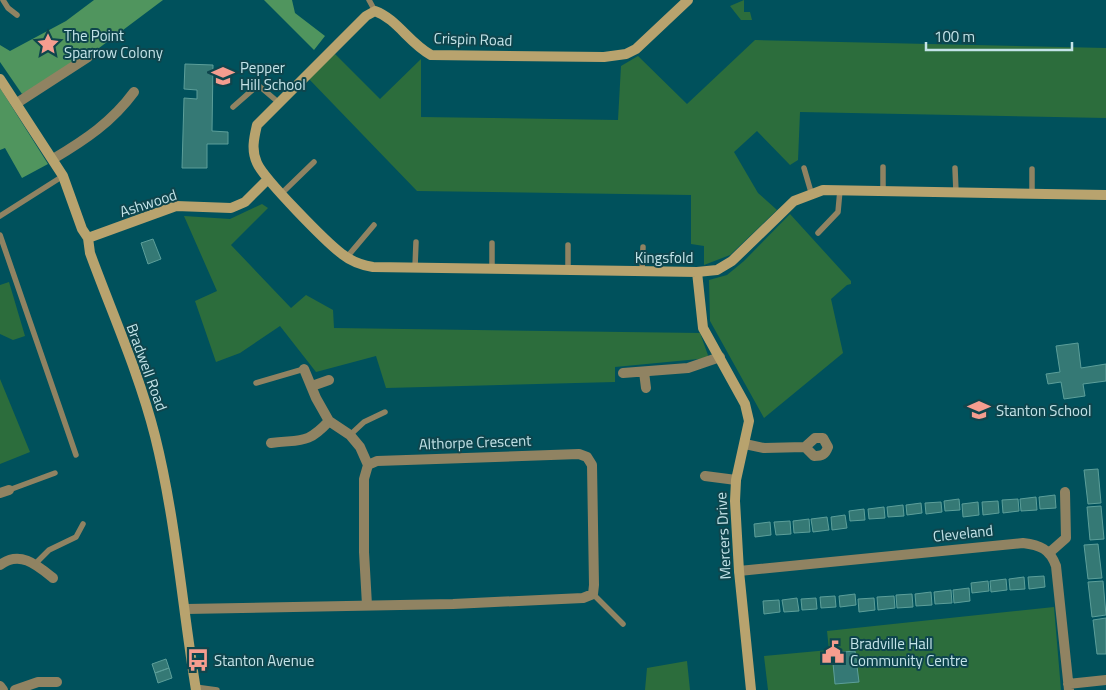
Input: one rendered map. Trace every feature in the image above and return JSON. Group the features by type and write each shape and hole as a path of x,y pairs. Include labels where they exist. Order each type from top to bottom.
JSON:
{"street":[{"name":"Crispin Road","path":"375,11 386,15 417,48 431,55 604,57 626,54 636,49 688,0"},
{"path":"278,102 366,16 375,11"},
{"path":"14,99 88,57"},
{"name":"Bradwell Road","path":"0,79 63,176 82,229 88,238 90,253 140,387 154,434 172,510 196,689"},
{"path":"53,159 116,116 134,92"},
{"name":"Kingsfold","path":"278,102 257,125 253,143 257,162 268,179 347,258 359,265 373,267 697,272 717,270 732,261 794,201 811,192 840,190 1106,194"},
{"name":"Ashwood","path":"88,238 176,206 231,208 245,202 268,179"},
{"name":"Mercers Drive","path":"697,272 703,328 745,404 749,421 736,480 739,571 751,690"},
{"path":"624,374 688,368 720,358"},
{"path":"304,369 329,421 350,435 360,447 368,465 364,472 363,502 368,605"},
{"path":"644,372 646,388"},
{"path":"312,386 329,380"},
{"path":"271,443 303,441 313,437 329,421"},
{"path":"745,444 764,448 805,446"},
{"name":"Althorpe Crescent","path":"368,465 377,461 524,454 578,454 587,457 592,465 593,594"},
{"path":"704,476 736,480"},
{"path":"1065,492 1066,538 1049,553 1056,566 1069,687 1106,680"},
{"name":"Cleveland","path":"739,571 1023,543 1036,545 1049,553"},
{"path":"0,565 7,560 21,558 36,563 53,578"},
{"path":"186,609 584,598 593,594"},
{"path":"15,690 38,682 57,682"},
{"path":"0,686 3,690"}],"lane":[{"path":"3,0 8,8 17,14"},
{"path":"369,0 375,11"},
{"path":"233,107 258,85 278,102"},
{"path":"282,193 314,162"},
{"path":"883,167 883,191"},
{"path":"804,168 811,192"},
{"path":"955,168 956,192"},
{"path":"1032,169 1032,193"},
{"path":"0,216 63,176"},
{"path":"818,233 838,212 840,190"},
{"path":"347,258 374,225"},
{"path":"0,234 76,455"},
{"path":"415,267 416,242"},
{"path":"492,243 492,269"},
{"path":"568,245 568,270"},
{"path":"642,272 643,246"},
{"path":"256,383 304,369"},
{"path":"350,435 364,422 385,412"},
{"path":"5,492 56,473"},
{"path":"36,563 49,550 76,537 83,524"},
{"path":"593,594 622,624"},
{"path":"196,689 217,690"}],"green space":[{"path":"94,0 163,0 75,66 22,94 0,62 0,45 10,51 66,21"},
{"path":"264,0 292,0 295,13 325,36 314,50"},
{"path":"744,0 744,12 750,12 752,20 741,20 730,6"},
{"path":"755,40 1106,48 1106,118 800,112 798,160 790,165 757,131 734,152 758,193 777,210 730,255 704,265 704,246 691,244 691,195 417,191 308,78 335,54 380,99 421,59 421,117 618,120 621,66 638,56 687,104"},
{"path":"0,88 48,164 22,178 5,148 0,150"},
{"path":"262,204 268,208 231,245 291,308 306,295 333,310 334,328 700,333 709,358 615,367 615,382 386,388 376,356 316,372 280,326 240,353 216,362 195,301 217,291 184,216 230,219"},
{"path":"790,214 851,281 851,284 847,285 831,299 843,353 764,418 710,321 709,280 727,275 744,261"},
{"path":"9,282 25,336 13,340 0,334 0,285"},
{"path":"0,379 30,452 0,464"},
{"path":"1054,607 1061,690 768,690 764,656 829,650 827,631"},
{"path":"687,661 690,690 645,690 647,668"}],"building":[{"path":"185,64 213,65 212,131 228,132 228,144 207,144 207,168 182,168 184,98 197,99 197,90 184,89"},
{"path":"153,239 161,259 148,264 141,243"},
{"path":"1078,343 1081,368 1106,364 1106,381 1083,384 1085,396 1064,399 1061,382 1048,384 1046,374 1060,372 1056,346"},
{"path":"1098,469 1101,503 1088,504 1084,470"},
{"path":"1055,495 1056,508 1040,509 1039,497"},
{"path":"1036,497 1037,510 1021,511 1020,499"},
{"path":"959,499 960,510 945,511 944,501"},
{"path":"1018,499 1019,511 1003,513 1002,500"},
{"path":"998,501 999,513 983,515 982,502"},
{"path":"941,502 942,512 926,514 925,503"},
{"path":"978,502 979,515 963,517 962,504"},
{"path":"921,503 922,513 907,515 906,505"},
{"path":"903,505 904,516 888,517 887,507"},
{"path":"1101,506 1104,539 1090,540 1087,507"},
{"path":"884,507 885,518 869,519 868,509"},
{"path":"864,509 865,520 850,521 849,511"},
{"path":"845,515 847,528 832,530 831,517"},
{"path":"827,517 829,530 813,532 811,519"},
{"path":"809,519 810,532 794,533 793,521"},
{"path":"790,521 791,534 776,535 774,522"},
{"path":"770,522 771,535 755,537 754,524"},
{"path":"1098,544 1102,578 1088,579 1084,545"},
{"path":"1044,576 1045,587 1029,589 1028,577"},
{"path":"1024,577 1025,589 1010,590 1009,579"},
{"path":"1006,579 1007,590 991,592 990,581"},
{"path":"988,581 989,591 972,593 971,583"},
{"path":"1103,581 1106,615 1092,617 1088,582"},
{"path":"969,588 970,601 954,603 953,590"},
{"path":"951,590 952,603 935,604 934,592"},
{"path":"931,592 932,605 916,606 915,594"},
{"path":"855,594 856,605 840,607 839,596"},
{"path":"912,594 913,607 897,608 896,595"},
{"path":"835,596 836,607 821,608 820,597"},
{"path":"894,596 895,608 878,610 877,597"},
{"path":"797,598 799,611 784,612 782,600"},
{"path":"816,598 817,609 802,610 801,599"},
{"path":"874,598 875,610 859,612 858,599"},
{"path":"779,600 780,612 764,614 763,601"},
{"path":"1106,618 1106,654 1097,654 1093,620"},
{"path":"855,651 859,682 835,684 832,653"},
{"path":"166,659 169,668 155,673 152,664"},
{"path":"169,668 172,678 158,683 155,673"}],"place":[{"name":"The Point Sparrow Colony","path":"48,44"},
{"name":"Pepper Hill School","path":"223,76"},
{"name":"Stanton School","path":"979,410"},
{"name":"Bradville Hall Community Centre","path":"833,652"},
{"name":"Stanton Avenue","path":"198,660"}]}
